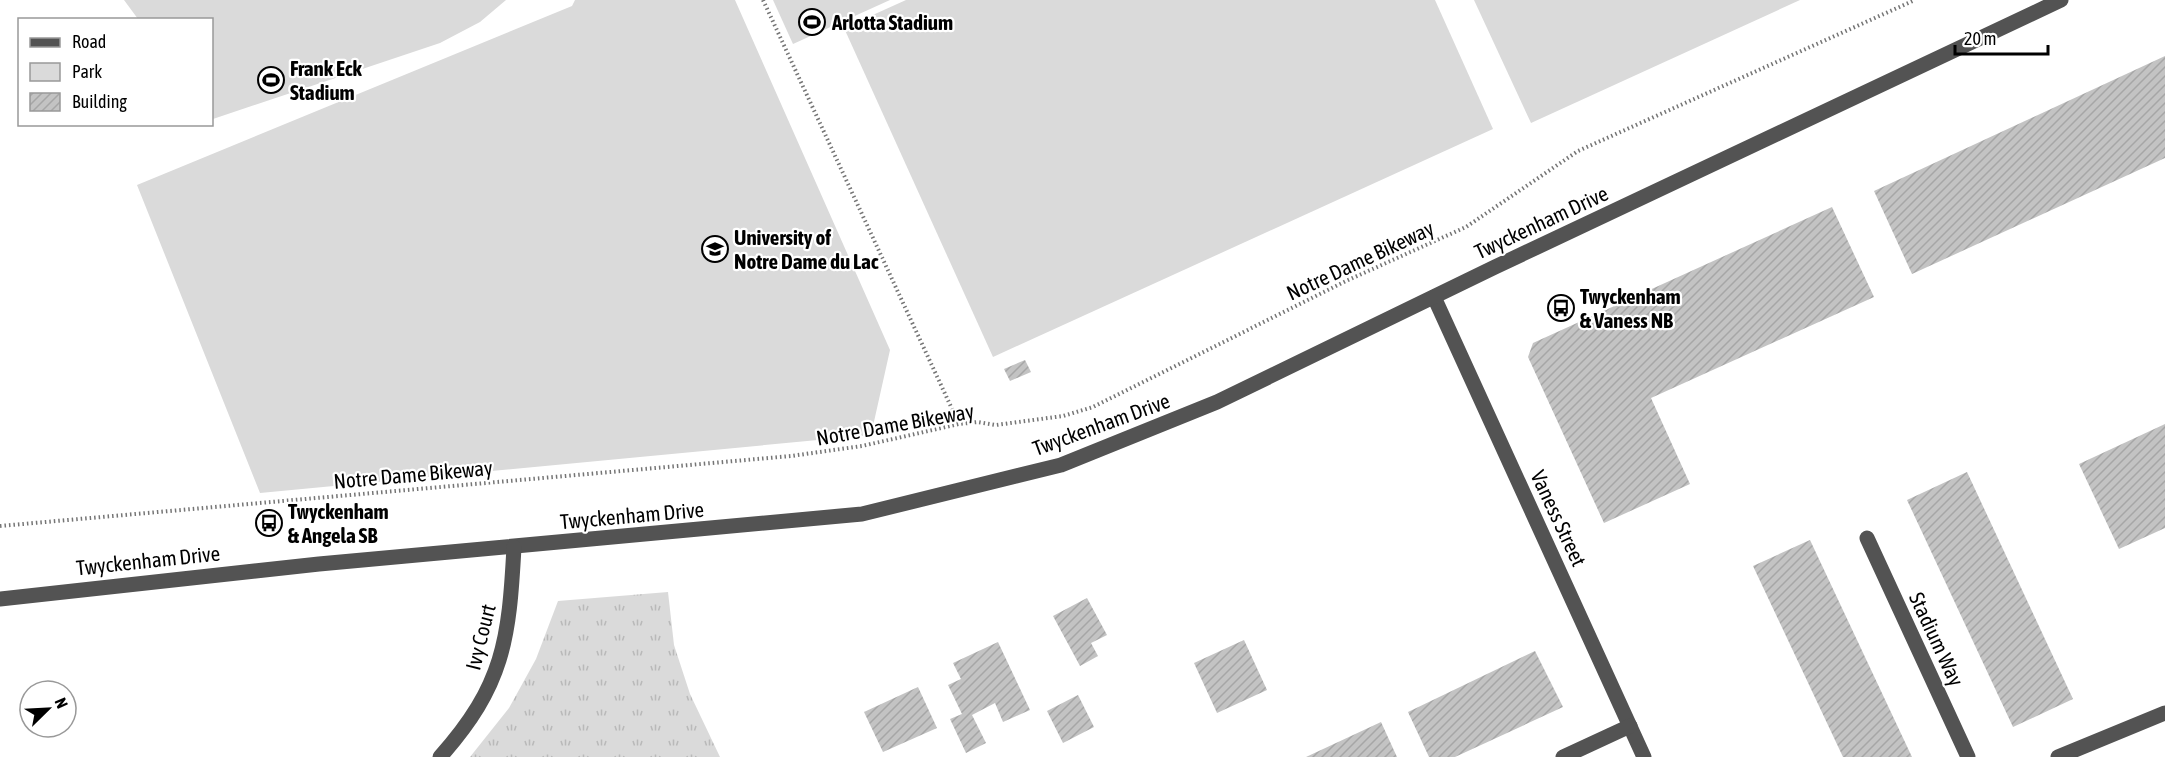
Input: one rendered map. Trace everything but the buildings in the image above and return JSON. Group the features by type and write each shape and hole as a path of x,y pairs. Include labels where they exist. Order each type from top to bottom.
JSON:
{"street":[{"name":"Twyckenham Drive","path":"0,599 319,564 862,514 1061,465 1216,402 2061,0"},
{"name":"Vaness Street","path":"1434,297 1644,757"},
{"name":"Stadium Way","path":"1867,538 1968,757"},
{"name":"Ivy Court","path":"440,757 467,727 497,673 510,622 514,547"},
{"path":"2058,757 2165,713"},
{"path":"1563,757 1630,726"}],"path":[{"path":"763,0 959,424"},
{"name":"Notre Dame Bikeway","path":"0,526 791,456 862,446 959,424 978,422 996,425 1064,416 1106,401 1346,281 1466,227 1578,151 1915,0"}],"green space":[{"name":"Frank Eck Stadium","path":"124,0 506,0 480,22 440,43 213,119 213,18 137,18"},
{"path":"575,0 735,0 890,350 871,435 260,493 137,185 572,6"},
{"name":"Arlotta Stadium","path":"773,0 890,0 793,44"},
{"path":"906,0 1435,0 1493,129 993,357 844,28"},
{"path":"1474,0 1800,0 1531,123"},
{"path":"668,592 674,645 690,694 720,757 470,757 509,708 536,659 558,601"}],"place":[{"name":"Arlotta Stadium","path":"812,22"},
{"name":"Frank Eck Stadium","path":"271,80"},
{"name":"University of Notre Dame du Lac","path":"715,249"},
{"name":"Twyckenham & Vaness NB","path":"1561,308"},
{"name":"Twyckenham & Angela SB","path":"269,523"}]}
